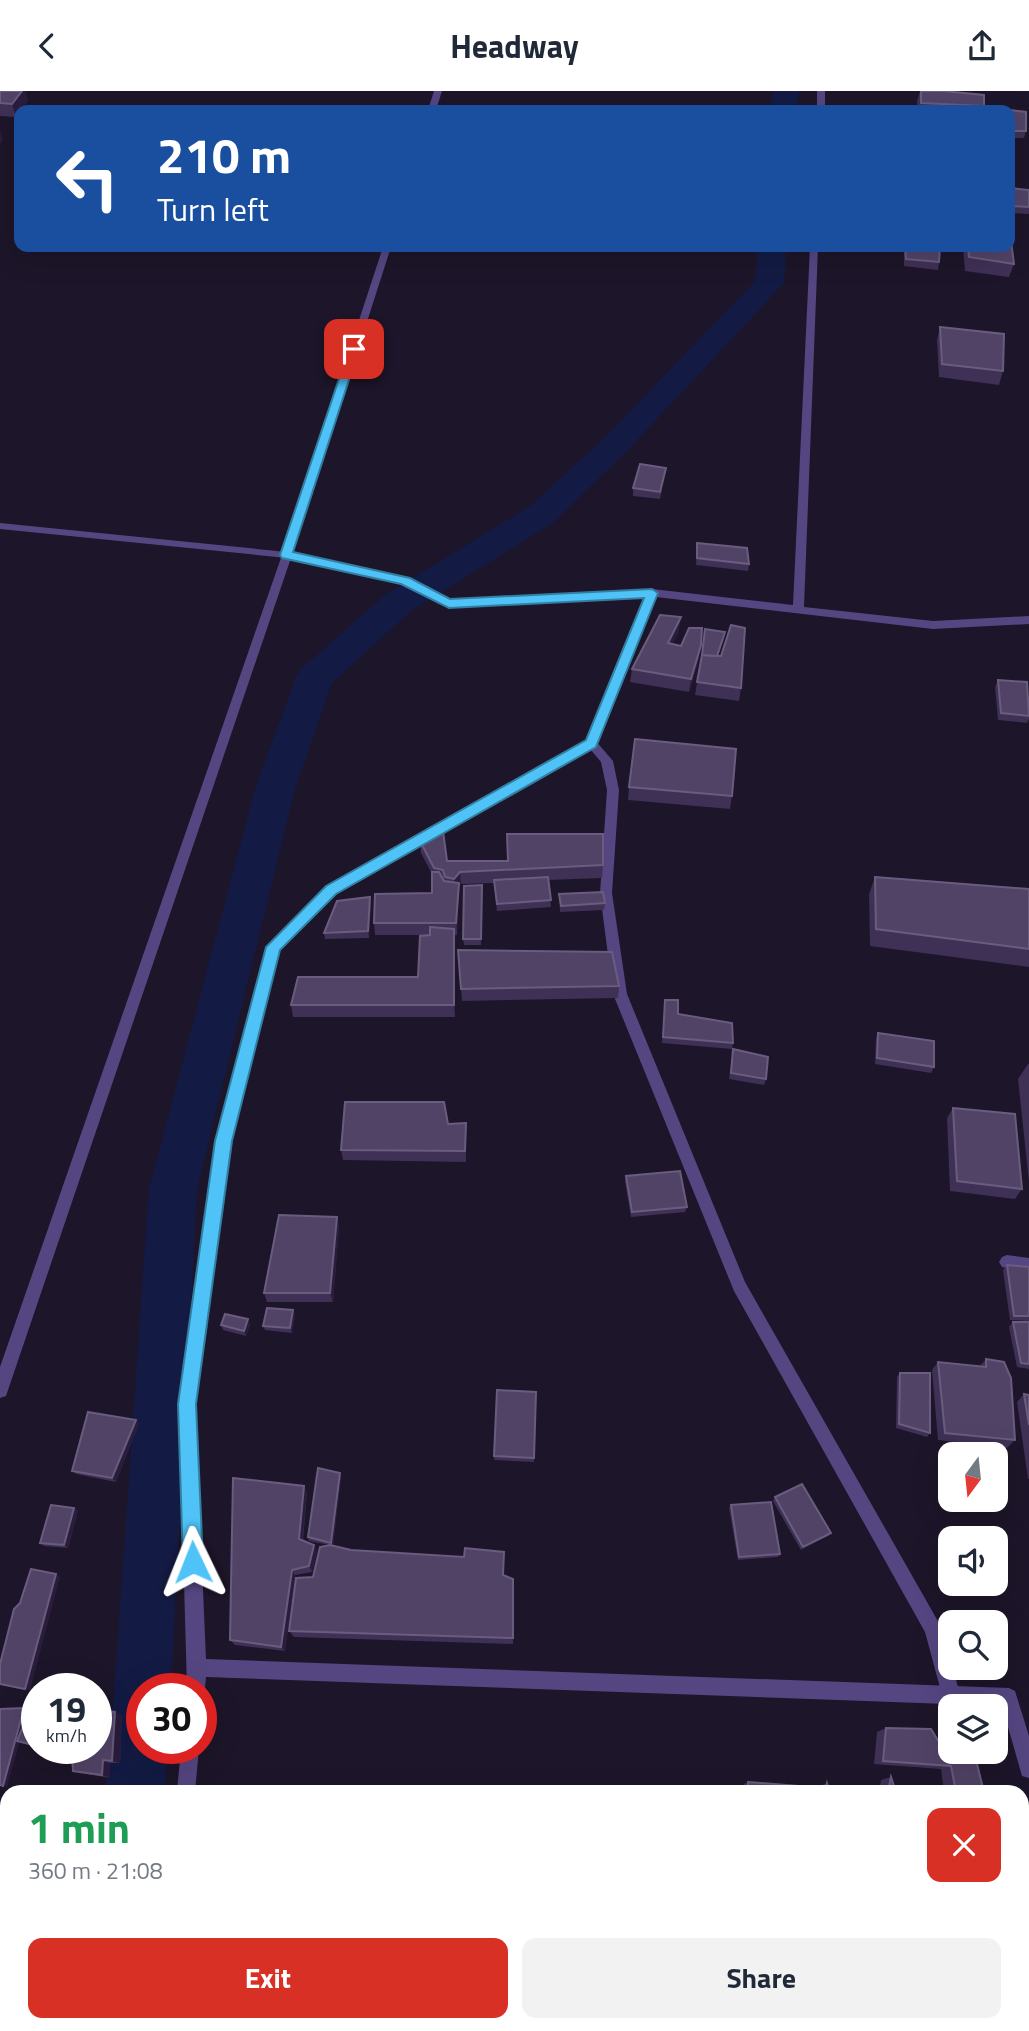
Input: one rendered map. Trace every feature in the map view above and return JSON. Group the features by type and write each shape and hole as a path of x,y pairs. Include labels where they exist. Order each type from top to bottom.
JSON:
{"street":[{"path":"0,1390 286,555 385,252"},
{"path":"798,610 814,252"},
{"path":"0,526 286,555 405,581 449,604 652,593 933,625 1029,621"},
{"path":"197,1673 187,1404 224,1141 273,947 331,890 591,743 652,593"},
{"path":"591,743 607,761 613,790 606,893 620,994 739,1286 933,1629 951,1694"},
{"path":"1007,1262 1029,1265"},
{"path":"197,1668 938,1695"},
{"path":"1008,1697 1029,1769"},
{"path":"187,1785 189,1764"}],"building":[{"path":"0,91 22,91 12,104 0,103"},
{"path":"921,91 984,95 984,105 921,103"},
{"path":"1015,111 1026,112 1026,131 1015,131"},
{"path":"1015,189 1029,190 1029,207 1015,206"},
{"path":"905,252 940,252 939,262 906,259"},
{"path":"968,252 1012,252 1014,264 969,257"},
{"path":"940,327 1004,334 1003,371 942,364"},
{"path":"640,464 666,468 660,492 633,488"},
{"path":"697,543 747,548 749,564 697,558"},
{"path":"660,615 681,617 668,643 681,646 689,628 702,628 701,645 691,679 632,669"},
{"path":"731,625 745,628 741,688 697,682 702,655 721,656"},
{"path":"705,629 725,632 717,656 702,655"},
{"path":"998,680 1027,682 1029,716 1001,713"},
{"path":"635,739 736,749 732,796 629,787"},
{"path":"443,831 447,861 508,861 507,834 603,834 603,865 460,872 454,879 445,877 443,870 434,868 420,841"},
{"path":"432,872 439,872 444,881 459,883 456,923 374,923 375,894 432,893"},
{"path":"548,877 551,900 497,904 494,880"},
{"path":"875,877 1029,889 1029,949 876,929"},
{"path":"482,885 481,939 463,939 464,886"},
{"path":"603,892 605,903 561,906 559,894"},
{"path":"370,897 368,931 324,933 337,901"},
{"path":"430,927 454,929 454,1005 291,1005 298,977 418,977 420,936 430,935"},
{"path":"458,950 612,952 619,986 461,989"},
{"path":"665,1000 678,1000 678,1014 732,1023 733,1043 663,1037"},
{"path":"878,1033 934,1041 934,1067 877,1058"},
{"path":"733,1049 768,1057 766,1079 731,1073"},
{"path":"345,1102 444,1102 448,1124 466,1123 465,1151 341,1150"},
{"path":"953,1108 1015,1114 1022,1189 957,1181"},
{"path":"680,1171 687,1207 632,1212 626,1176"},
{"path":"279,1215 337,1217 330,1293 264,1293"},
{"path":"1007,1265 1029,1267 1029,1316 1014,1316"},
{"path":"267,1308 293,1310 290,1328 263,1326"},
{"path":"225,1314 248,1319 244,1331 221,1325"},
{"path":"1013,1322 1029,1322 1029,1364 1021,1363"},
{"path":"986,1359 1004,1362 1011,1378 1015,1440 945,1433 938,1362 986,1367"},
{"path":"900,1373 930,1373 930,1433 899,1424"},
{"path":"497,1390 536,1392 534,1458 494,1456"},
{"path":"1024,1394 1029,1395 1029,1425"},
{"path":"88,1412 136,1420 112,1478 72,1471"},
{"path":"318,1468 340,1473 331,1543 308,1537"},
{"path":"233,1478 304,1486 299,1539 314,1545 309,1566 292,1570 281,1647 230,1640"},
{"path":"802,1484 831,1533 803,1547 775,1497"},
{"path":"771,1502 780,1554 739,1557 731,1505"},
{"path":"51,1505 74,1508 64,1545 40,1543"},
{"path":"330,1545 351,1550 464,1557 465,1548 504,1552 503,1575 513,1579 513,1638 289,1631 296,1578 313,1577 320,1547"},
{"path":"31,1569 56,1574 29,1673 21,1673 21,1688 0,1684 0,1664 14,1609 20,1603"},
{"path":"21,1708 21,1719 3,1785 0,1785 0,1709"},
{"path":"112,1712 115,1712 112,1761"},
{"path":"886,1728 931,1729 938,1740 938,1764 977,1764 982,1785 955,1785 951,1766 883,1761"},
{"path":"73,1764 103,1764 102,1775 73,1771"},
{"path":"748,1782 786,1785 748,1785"}],"waterway":[{"path":"785,105 786,91"},
{"path":"143,1673 173,1189 275,789 315,677 398,603 542,514 618,442 769,283 772,252"},
{"path":"136,1785 137,1764"}],"route":[{"path":"193,1562 187,1404 224,1141 273,947 331,890 591,743 652,593 449,604 405,581 286,555 354,349"}]}
